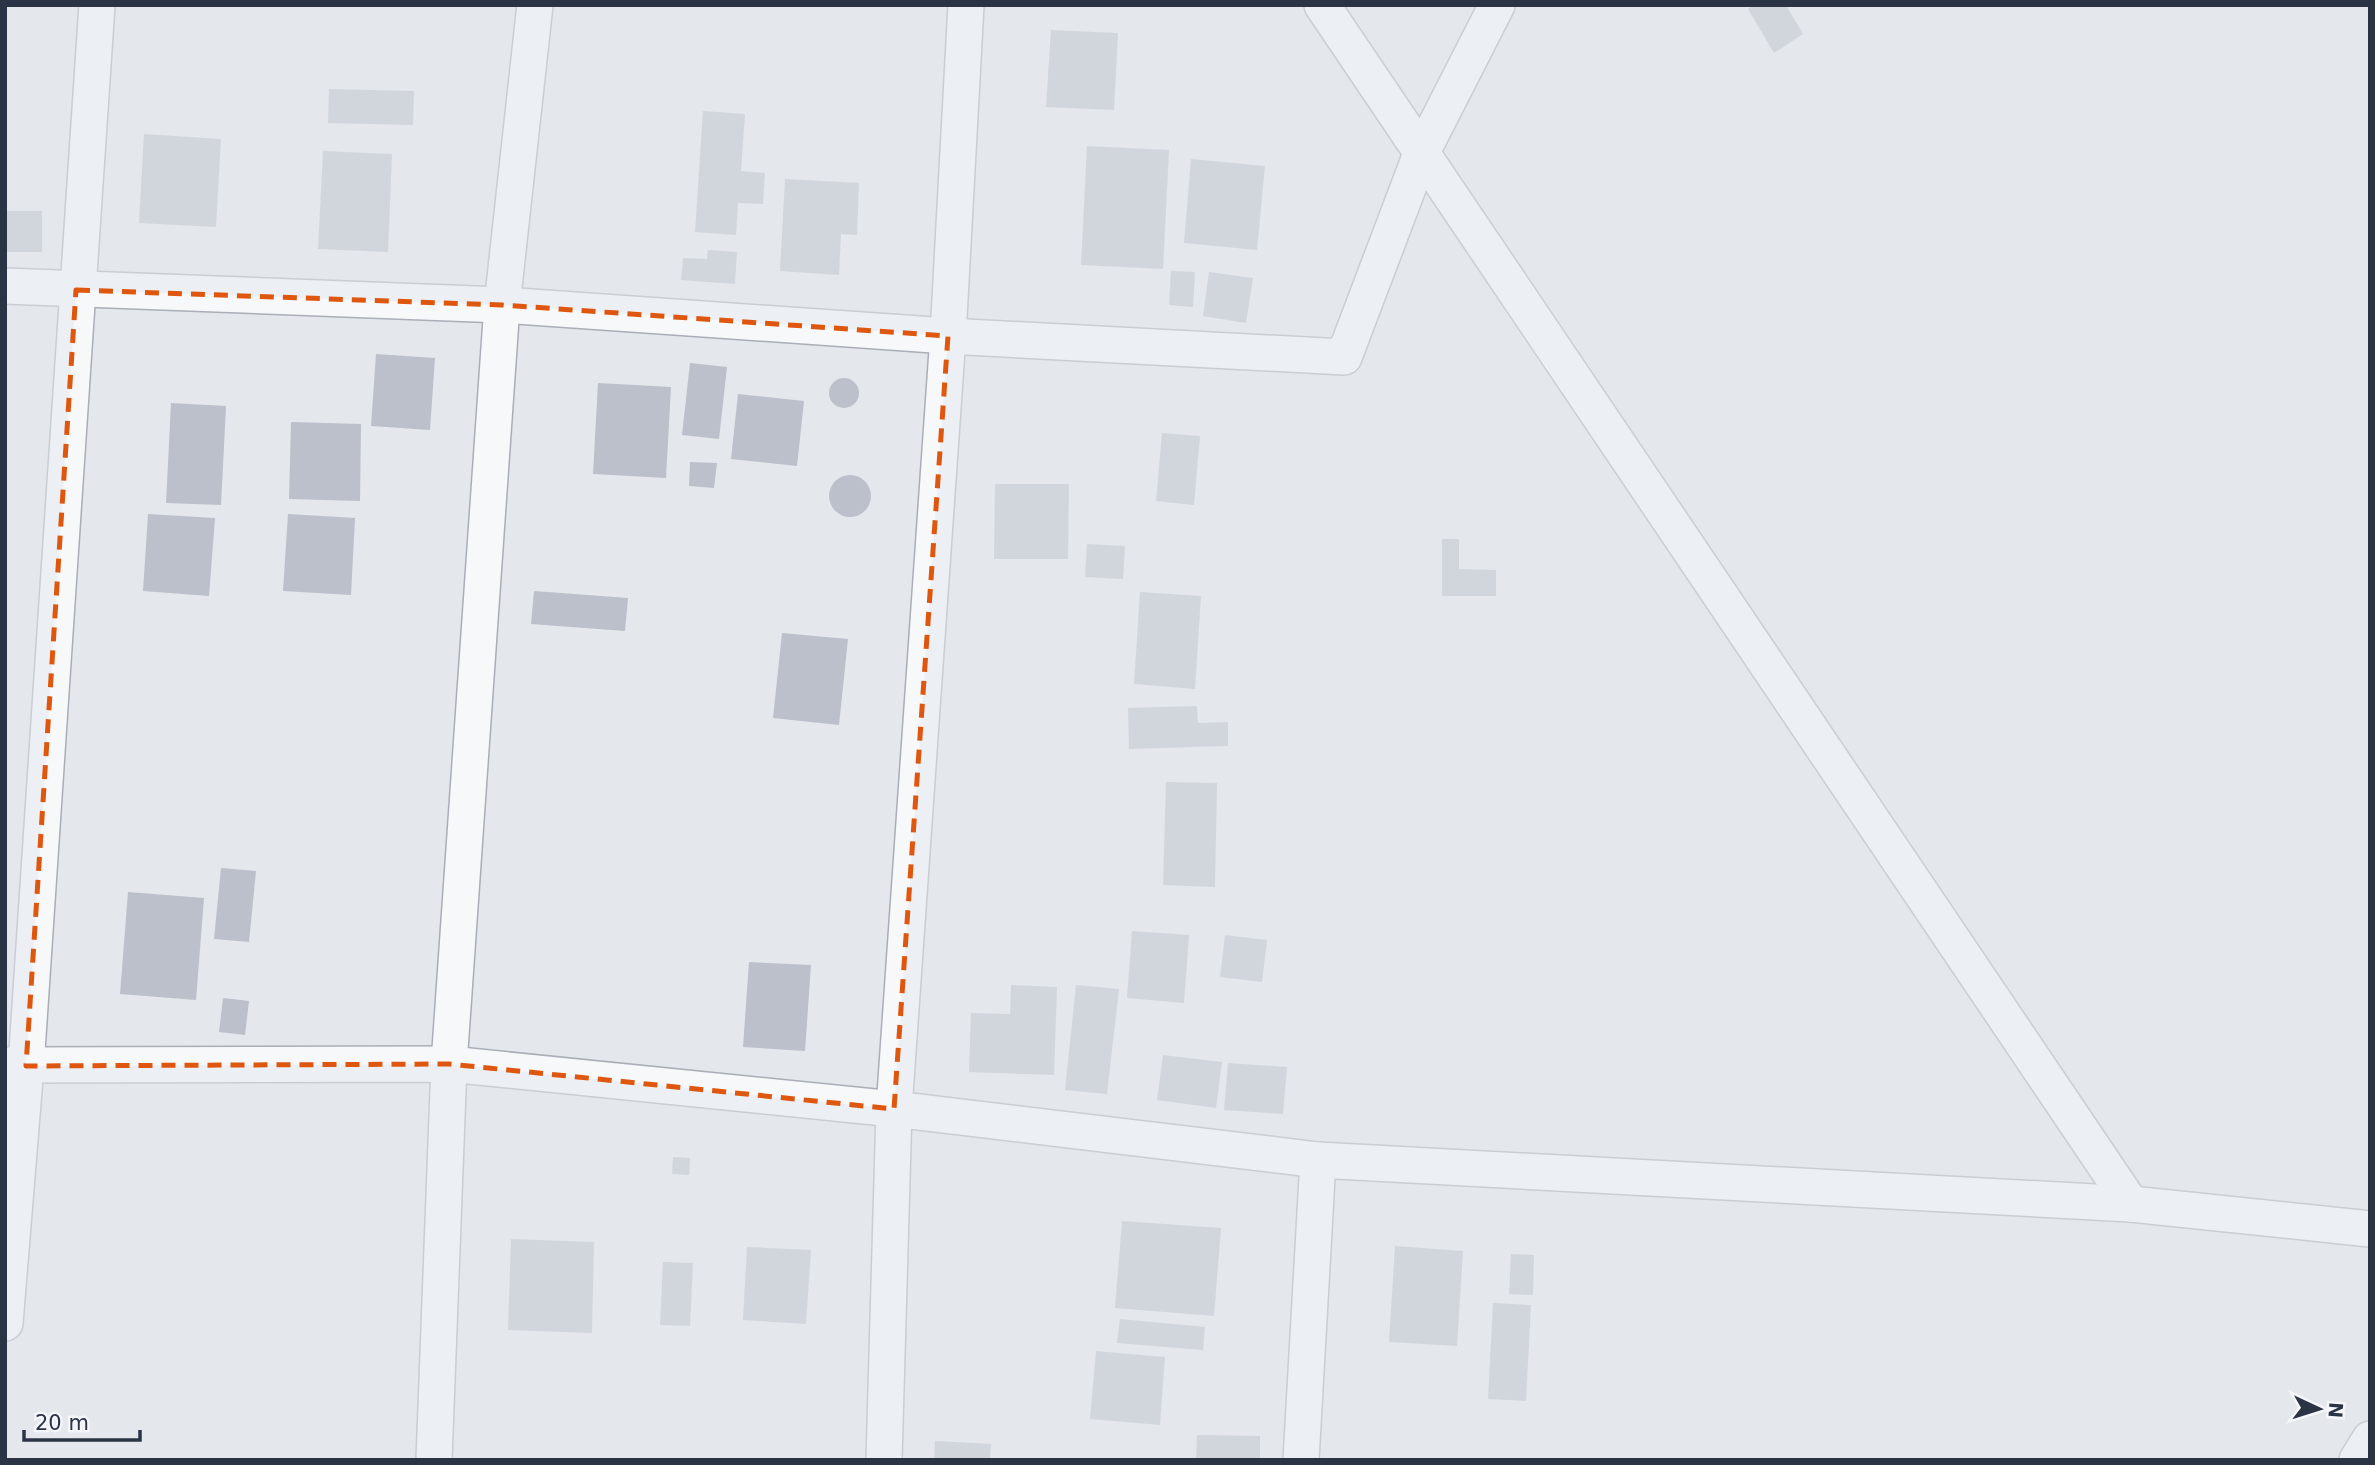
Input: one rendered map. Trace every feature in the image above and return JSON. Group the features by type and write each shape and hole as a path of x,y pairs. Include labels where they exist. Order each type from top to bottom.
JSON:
{"street":[{"path":"5,1323 16,1065 97,5"},
{"path":"434,1460 449,1064 502,305 535,5"},
{"path":"884,1460 894,1109 948,336 966,5"},
{"path":"1322,5 2131,1204"},
{"path":"5,286 502,305 948,336 1344,357 1421,154 1497,5"},
{"path":"16,1065 449,1064 894,1109 1318,1160 2131,1204 2370,1229"},
{"path":"1301,1460 1318,1160"},
{"path":"2357,1460 2370,1440"}],"highlighted area":[{"path":"76,290 502,305 948,336 894,1109 449,1064 26,1066"}],"building":[{"path":"1754,5 1786,5 1803,34 1774,53 1748,9"},
{"path":"1051,30 1118,33 1114,110 1046,107"},
{"path":"329,89 414,91 413,125 328,123"},
{"path":"703,111 745,114 741,171 765,173 763,204 738,203 736,235 695,232"},
{"path":"144,134 221,139 216,227 139,223"},
{"path":"1087,146 1169,150 1163,269 1081,265"},
{"path":"323,151 392,154 388,252 318,249"},
{"path":"1191,159 1265,166 1257,250 1184,243"},
{"path":"785,179 859,183 857,235 841,234 839,275 780,271"},
{"path":"5,211 42,211 42,252 5,252"},
{"path":"708,250 737,252 735,284 681,280 683,258 707,259"},
{"path":"1171,271 1195,272 1193,307 1169,305"},
{"path":"1209,272 1253,278 1246,323 1203,316"},
{"path":"376,354 435,358 430,430 371,426"},
{"path":"690,363 727,367 719,439 682,435"},
{"path":"844,378 850,379 858,387 858,399 850,407 844,408 838,407 830,399 829,393 830,387 838,379"},
{"path":"598,383 671,387 666,478 593,474"},
{"path":"738,394 804,401 797,466 731,459"},
{"path":"171,403 226,406 221,505 166,503"},
{"path":"291,422 361,424 360,501 289,499"},
{"path":"1162,433 1200,436 1194,505 1156,501"},
{"path":"690,462 717,463 714,488 689,486"},
{"path":"850,475 865,481 871,496 865,511 850,517 835,511 829,496 835,481"},
{"path":"995,484 1069,484 1068,559 994,559"},
{"path":"148,514 215,518 209,596 143,591"},
{"path":"288,514 355,518 351,595 283,591"},
{"path":"1442,539 1459,539 1459,569 1496,570 1496,596 1442,596"},
{"path":"1087,544 1125,546 1123,579 1085,577"},
{"path":"534,591 628,598 625,631 531,624"},
{"path":"1140,592 1201,596 1195,689 1134,684"},
{"path":"782,633 848,639 839,725 773,718"},
{"path":"1197,706 1198,723 1228,722 1228,746 1129,749 1128,708"},
{"path":"1166,782 1217,783 1215,887 1163,885"},
{"path":"221,868 256,871 249,942 214,939"},
{"path":"128,892 204,898 196,1000 120,994"},
{"path":"1132,931 1189,935 1184,1003 1127,998"},
{"path":"1225,935 1267,940 1262,982 1220,977"},
{"path":"749,962 811,965 805,1051 743,1047"},
{"path":"1011,985 1057,987 1054,1075 969,1072 971,1013 1010,1014"},
{"path":"1076,985 1119,989 1107,1094 1065,1090"},
{"path":"223,998 249,1001 245,1035 219,1032"},
{"path":"1163,1055 1222,1062 1216,1108 1157,1100"},
{"path":"1228,1063 1287,1067 1283,1114 1224,1110"},
{"path":"673,1157 690,1158 689,1175 672,1174"},
{"path":"1122,1221 1221,1228 1214,1316 1115,1308"},
{"path":"511,1239 594,1242 592,1333 508,1330"},
{"path":"1395,1246 1463,1251 1457,1346 1389,1342"},
{"path":"747,1247 811,1250 806,1324 743,1320"},
{"path":"1511,1254 1534,1255 1533,1295 1509,1294"},
{"path":"663,1262 693,1263 690,1326 660,1325"},
{"path":"1493,1303 1531,1305 1526,1401 1488,1399"},
{"path":"1120,1319 1205,1327 1203,1350 1117,1343"},
{"path":"1096,1351 1165,1357 1160,1425 1090,1419"},
{"path":"1197,1435 1260,1436 1260,1460 1196,1460"},
{"path":"935,1441 991,1444 990,1460 934,1460"}]}
